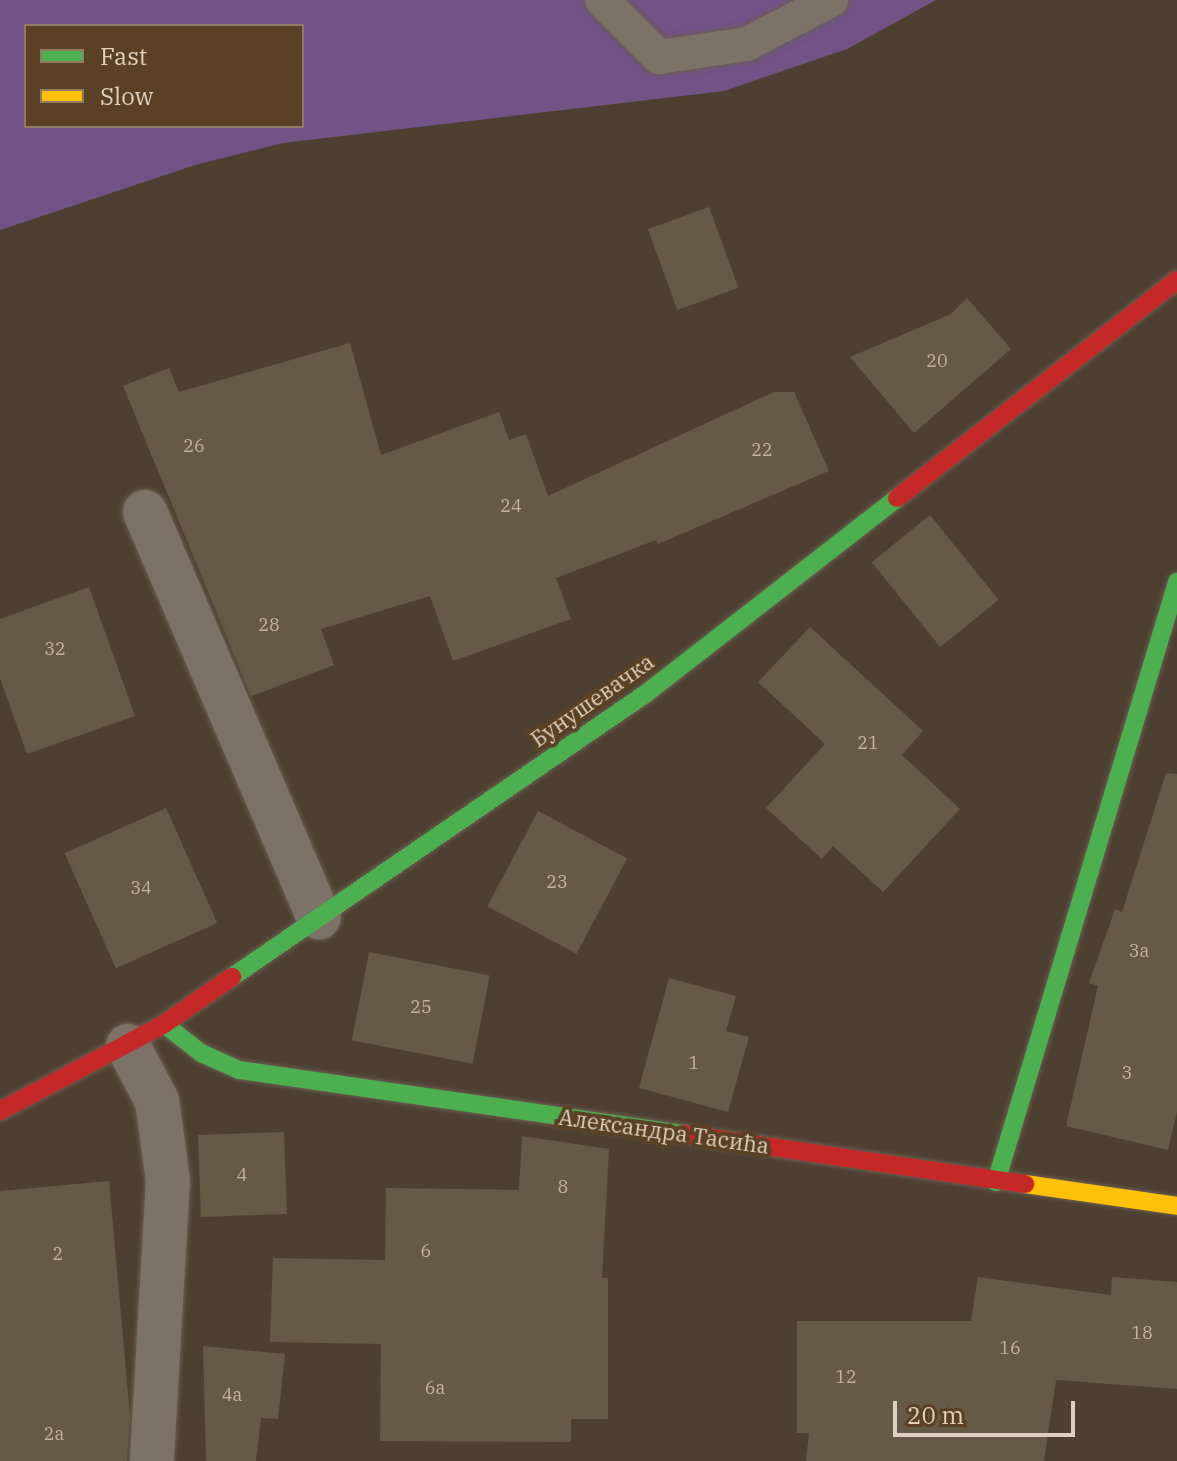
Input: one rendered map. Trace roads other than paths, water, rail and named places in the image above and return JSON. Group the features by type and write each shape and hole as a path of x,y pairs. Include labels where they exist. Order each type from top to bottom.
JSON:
{"street":[{"name":"Бунушевачка","path":"0,1111 146,1035 644,695 1177,280"},
{"path":"145,512 319,917"},
{"path":"996,1182 1177,582"},
{"path":"146,1035 168,1180 152,1461"},
{"name":"Александра Тасића","path":"146,1035 201,1053 239,1070 1177,1206"}],"lane":[{"path":"602,0 659,57 747,44 831,0"}]}
